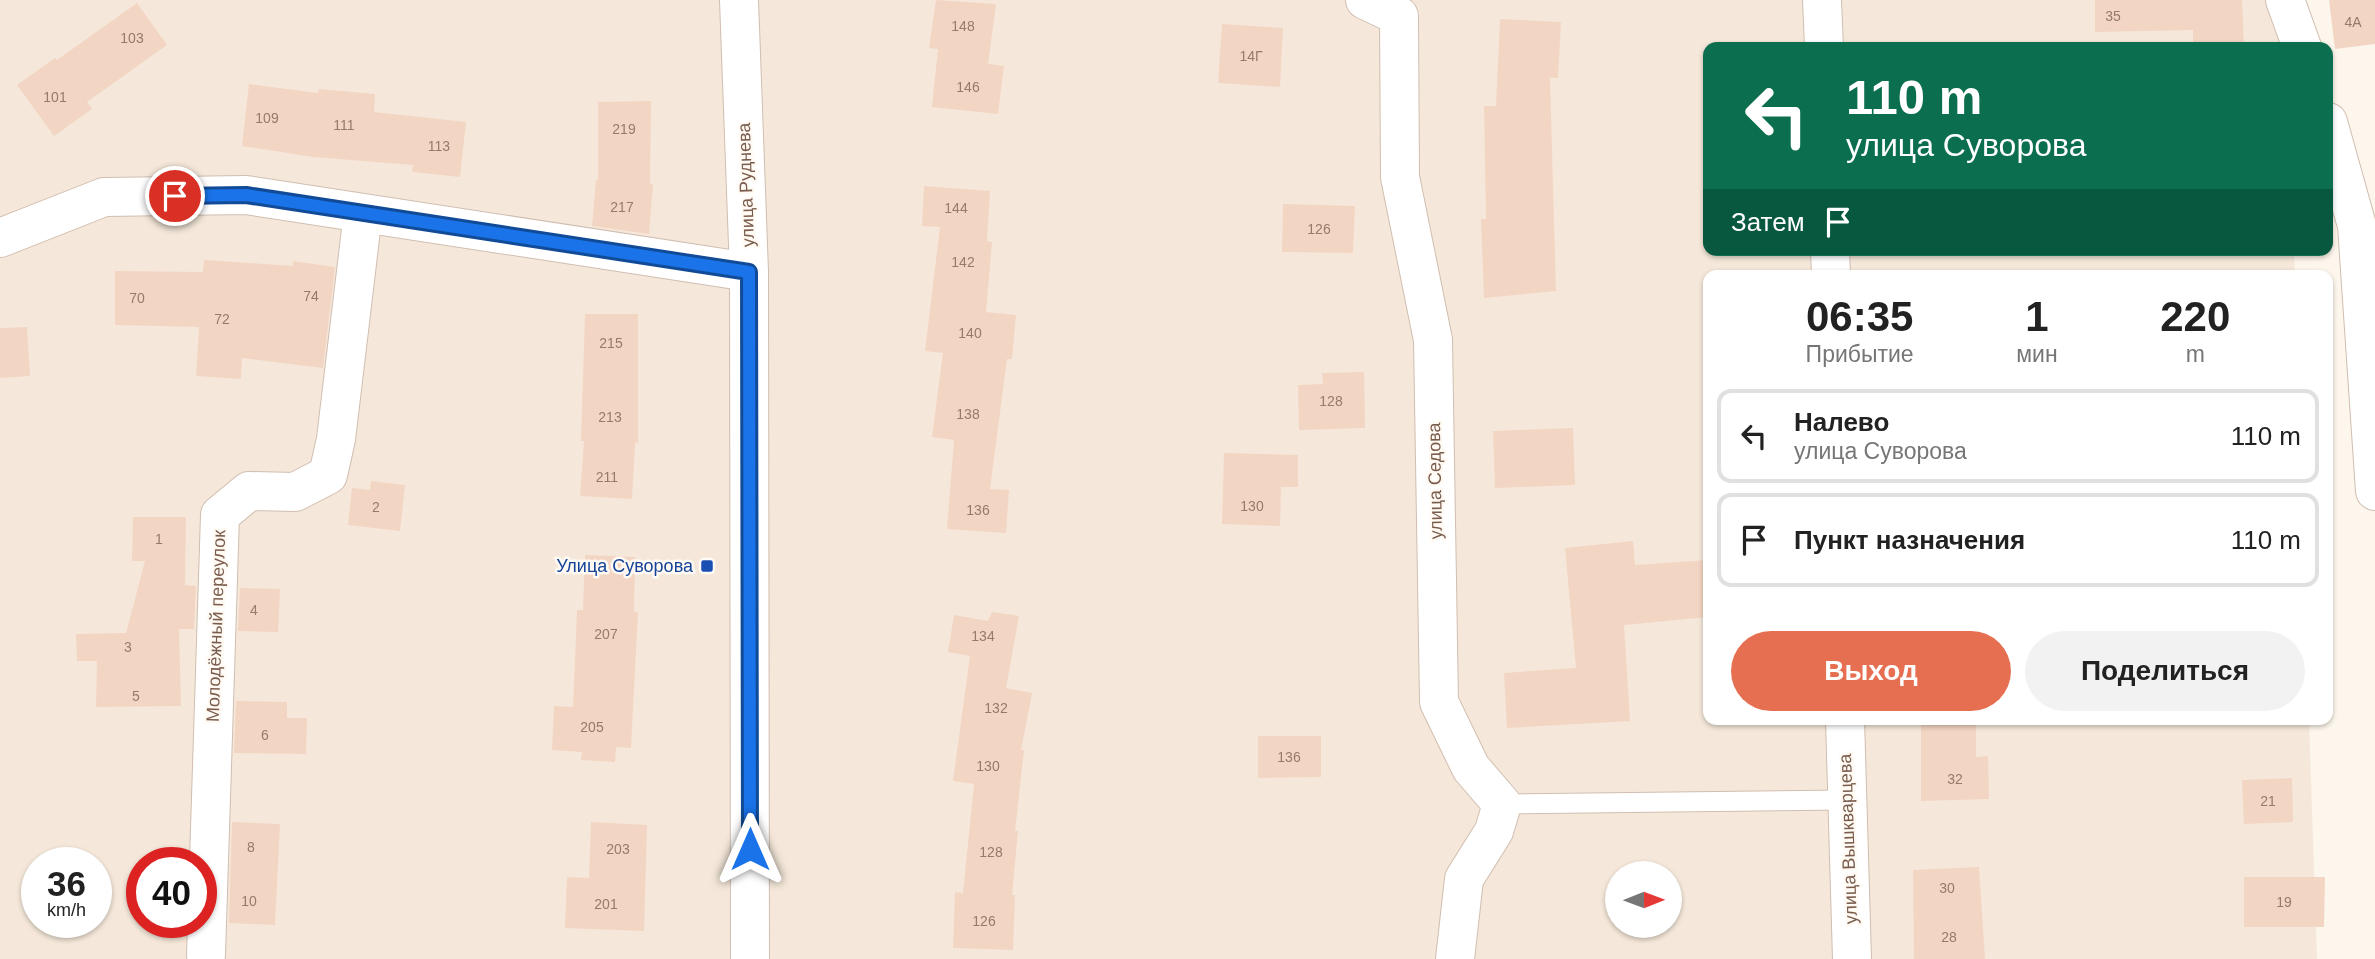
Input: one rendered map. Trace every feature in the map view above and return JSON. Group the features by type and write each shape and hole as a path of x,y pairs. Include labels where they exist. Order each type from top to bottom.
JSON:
{"street":[{"name":"улица Руднева","path":"739,0 749,272 750,959"},
{"name":"улица Седова","path":"1365,0 1399,16 1400,177 1433,340 1439,702 1471,768 1502,804"},
{"path":"1822,0 1824,42"},
{"path":"2285,0 2300,42"},
{"path":"2333,140 2357,226 2375,491"},
{"path":"0,238 104,197 246,195 749,272"},
{"name":"Молодёжный переулок","path":"206,954 220,515 250,491 295,492 328,475 336,439 363,213"},
{"name":"улица Вышкварцева","path":"1845,725 1852,959"},
{"path":"1455,959 1464,879 1494,831 1502,804"}],"lane":[{"path":"1502,804 1847,800"}],"shaded area":[{"path":"0,0 2286,0 2288,42 1703,42 1703,256 2294,256 2295,270 1703,270 1703,725 2309,725 2317,959 0,959"}],"building":[{"path":"936,0 996,4 988,64 1004,66 998,114 932,107 938,49 929,48"},
{"path":"2095,0 2242,0 2244,42 2193,42 2193,30 2095,32"},
{"path":"2329,0 2375,0 2375,44 2335,49"},
{"path":"137,3 167,45 87,102 92,109 54,136 17,85"},
{"path":"1500,19 1561,22 1558,78 1550,78 1556,291 1484,298 1481,219 1486,219 1484,106 1496,106"},
{"path":"1222,24 1283,28 1280,87 1218,83"},
{"path":"249,84 318,93 319,89 375,94 374,112 466,122 460,177 412,172 413,165 313,157 242,146"},
{"path":"651,101 650,184 653,184 649,234 592,226 598,180 598,102"},
{"path":"924,186 990,191 987,241 992,242 986,312 1016,315 1012,359 1007,359 990,489 1009,490 1006,533 947,529 954,440 932,437 943,353 925,351 940,227 922,226"},
{"path":"1283,204 1355,206 1353,253 1282,252"},
{"path":"204,260 293,266 293,261 335,267 323,368 242,358 241,379 196,376 199,327 115,325 115,271 203,272"},
{"path":"585,314 638,314 638,443 635,442 632,499 580,496 584,441 581,441"},
{"path":"27,327 30,376 0,378 0,328"},
{"path":"1364,372 1365,428 1299,430 1298,385 1323,384 1322,373"},
{"path":"1573,428 1575,485 1495,488 1493,431"},
{"path":"1224,453 1298,455 1298,487 1281,487 1280,526 1222,524"},
{"path":"371,481 405,485 400,531 348,525 352,488 370,490"},
{"path":"133,517 186,517 185,585 196,586 194,629 179,629 181,706 96,707 97,661 77,661 76,634 126,633 145,561 132,561"},
{"path":"1633,541 1635,565 1703,560 1703,617 1624,625 1630,721 1507,728 1504,673 1576,668 1565,548"},
{"path":"585,555 635,557 634,612 638,612 631,748 616,747 615,762 581,760 582,752 552,750 554,706 573,707 577,610 583,610"},
{"path":"240,588 280,589 278,632 238,631"},
{"path":"992,612 1019,616 1006,688 1032,693 1021,750 1024,750 1015,831 1018,831 1012,895 1015,895 1013,950 953,948 955,892 963,893 974,784 953,781 970,656 948,652 954,615 988,621"},
{"path":"236,701 287,702 287,718 307,718 306,754 234,753"},
{"path":"1921,725 1976,725 1976,757 1988,756 1989,799 1921,801"},
{"path":"1258,736 1321,736 1321,777 1258,778"},
{"path":"2292,778 2293,822 2244,824 2242,780"},
{"path":"232,822 280,824 275,925 229,923"},
{"path":"591,822 647,825 644,931 565,928 567,877 589,878"},
{"path":"1979,867 1985,959 1914,959 1913,870"},
{"path":"2244,877 2325,877 2324,927 2244,927"}],"place":[{"name":"Улица Суворова","path":"707,566"}],"route":[{"path":"175,196 246,195 749,272 750,849"}]}
